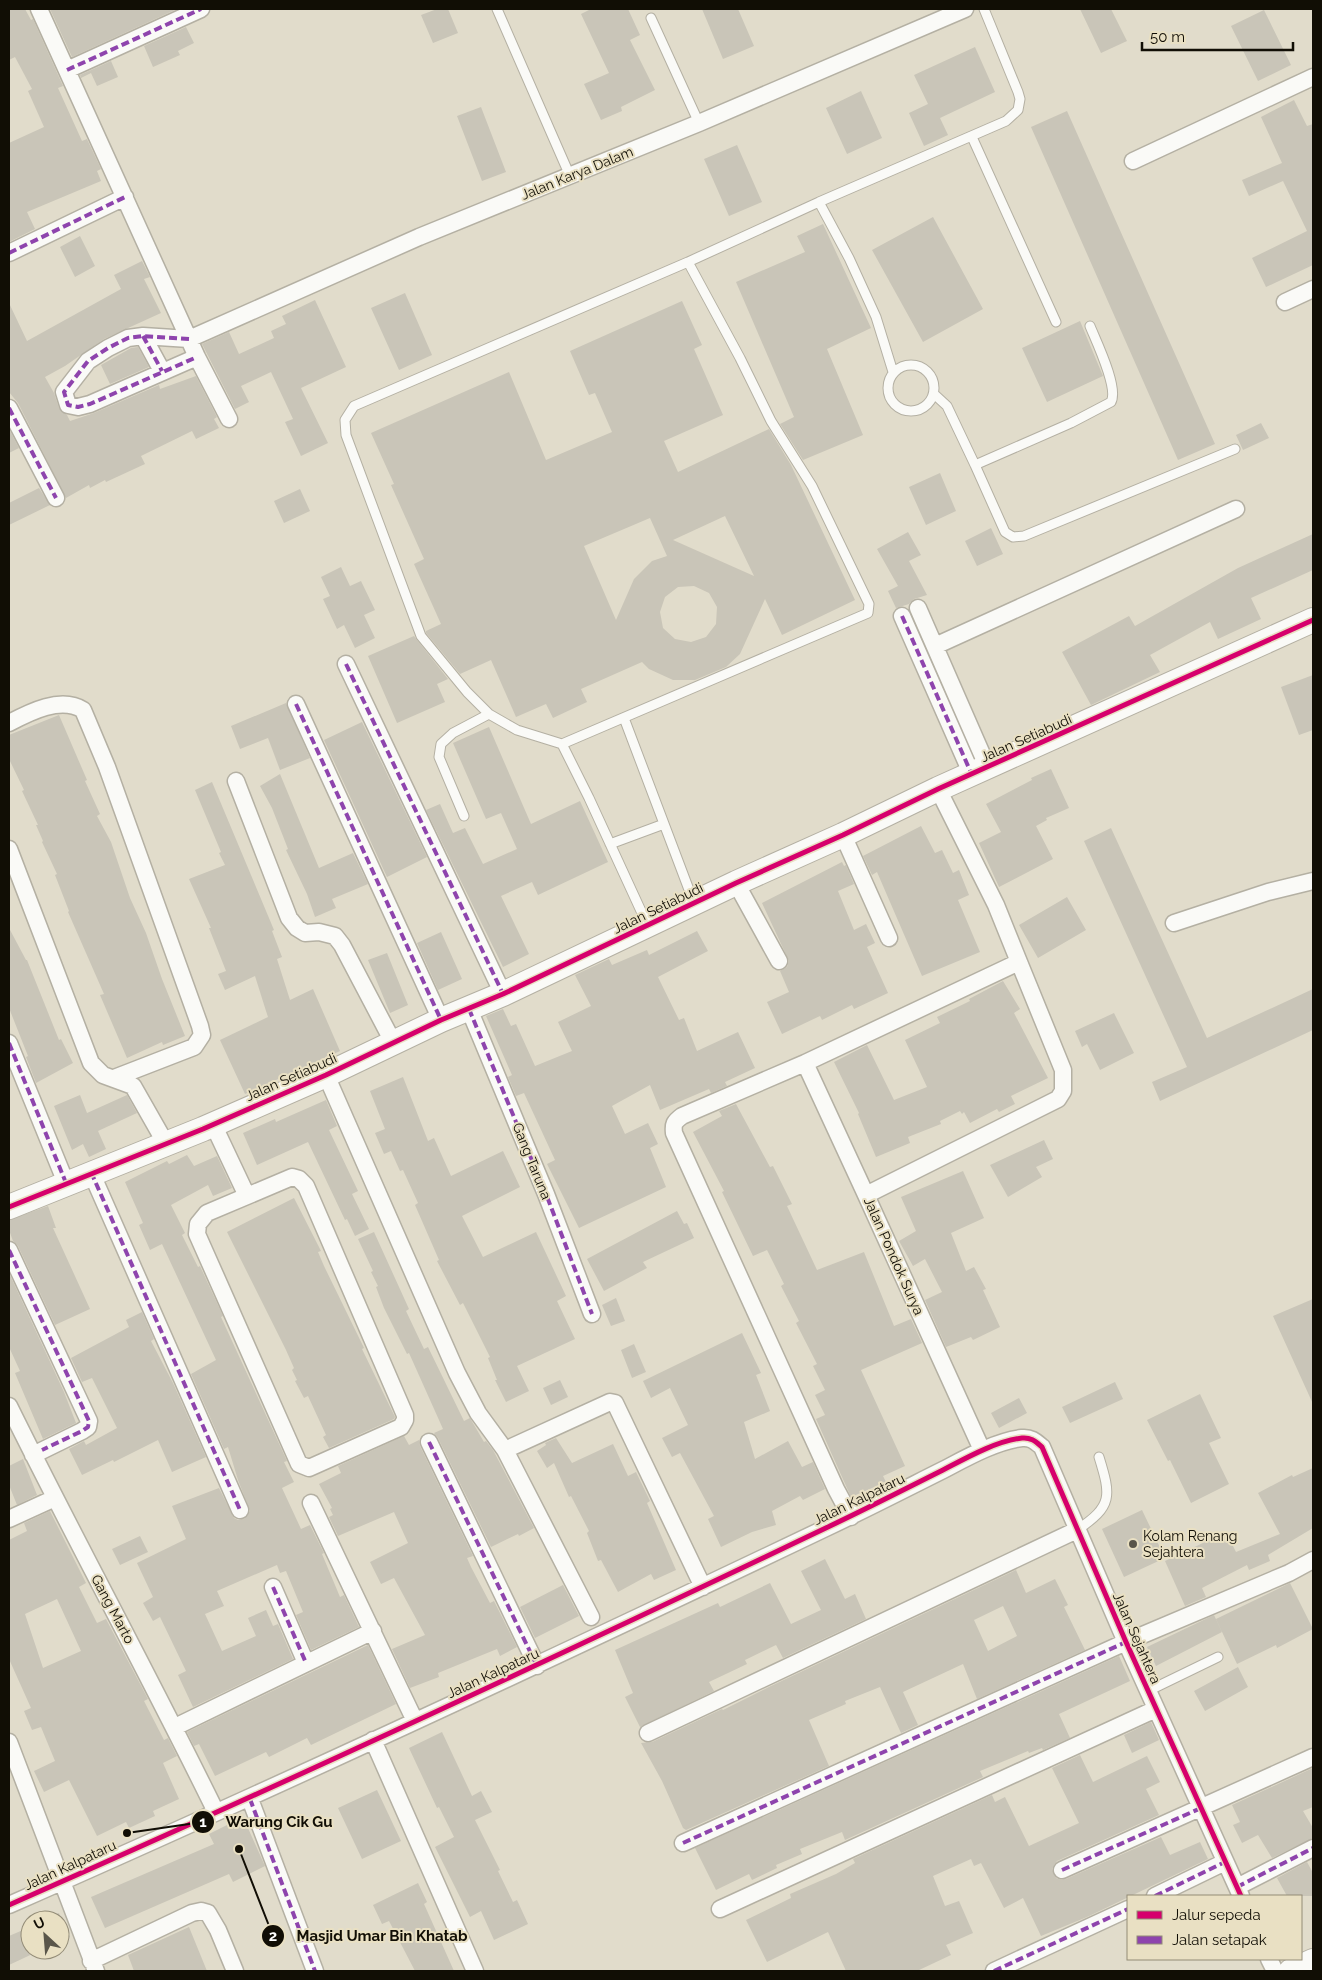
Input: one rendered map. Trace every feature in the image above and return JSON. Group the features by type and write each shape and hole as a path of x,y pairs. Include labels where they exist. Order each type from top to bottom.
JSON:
{"street":[{"path":"38,9 197,357 229,419"},
{"path":"66,70 201,9"},
{"name":"Jalan Karya Dalam","path":"189,339 419,238 699,123 965,9"},
{"path":"1134,161 1313,77"},
{"path":"9,253 125,197"},
{"path":"1285,302 1313,289"},
{"path":"189,339 143,336 128,338 108,348 88,361 64,392 68,405 78,407 90,404 197,357"},
{"path":"143,336 162,371"},
{"path":"9,408 56,498"},
{"path":"934,646 1236,509"},
{"path":"918,608 980,771"},
{"path":"902,616 980,771"},
{"name":"Jalan Setiabudi","path":"9,1207 91,1172 166,1144 326,1075 441,1020 503,994 938,789 1313,620"},
{"path":"346,664 503,994"},
{"path":"9,723 38,710 65,704 77,706 83,710 106,767 200,1026 202,1035 194,1047 114,1078"},
{"path":"296,704 441,1020"},
{"path":"236,781 289,918 297,928 305,933 319,932 335,936 342,945 394,1042"},
{"path":"866,1194 1058,1099 1063,1091 1063,1070 996,905 938,789"},
{"path":"843,835 889,938"},
{"path":"9,849 91,1063 103,1075 133,1086 149,1111 166,1144"},
{"path":"1174,923 1259,895 1313,881"},
{"path":"736,883 779,961"},
{"path":"851,1517 836,1489 674,1134 674,1122 682,1116 804,1063 1019,962"},
{"name":"Gang Taruna","path":"469,1009 546,1194 592,1314"},
{"path":"9,1043 66,1183"},
{"name":"Jalan Pondok Surya","path":"804,1063 866,1194 982,1450"},
{"path":"326,1075 457,1373 478,1413 505,1450 591,1617"},
{"path":"213,1124 247,1196"},
{"path":"91,1172 240,1510"},
{"path":"292,1177 299,1179 306,1186 405,1415 405,1420 401,1427 311,1468 299,1464 197,1234 198,1224 207,1213 247,1196 292,1177"},
{"path":"9,1250 89,1421 88,1427 82,1431 33,1455"},
{"path":"505,1450 610,1402 615,1403 703,1587"},
{"name":"Gang Marto","path":"9,1406 175,1728 216,1812"},
{"name":"Jalan Sejahtera","path":"982,1450 1019,1438 1032,1439 1042,1447 1126,1642 1239,1892"},
{"path":"429,1442 537,1666"},
{"name":"Jalan Kalpataru","path":"9,1906 537,1666 851,1517 982,1450"},
{"path":"9,1519 55,1498"},
{"path":"311,1503 415,1721"},
{"path":"648,1733 1077,1530"},
{"path":"683,1843 1126,1642 1313,1560"},
{"path":"273,1587 306,1663"},
{"path":"175,1728 373,1631"},
{"path":"720,1909 1156,1709"},
{"path":"373,1740 475,1971"},
{"path":"9,1742 93,1966 192,1913 201,1911 208,1913 218,1930 235,1971"},
{"path":"1062,1870 1313,1757"},
{"path":"250,1798 315,1971"},
{"path":"1239,1892 1313,1848"},
{"path":"1157,1895 1226,1862"},
{"path":"994,1971 1127,1909"},
{"path":"1291,1971 1313,1961"}],"lane":[{"path":"497,9 570,176"},
{"path":"688,262 740,358 771,421 812,486 869,604 868,613 562,744 517,730 489,714 467,692 421,636 346,435 345,420 354,406 688,262 819,202 1006,121 1013,116 1020,105 1018,92 984,9"},
{"path":"652,18 699,123"},
{"path":"972,137 1056,322"},
{"path":"819,202 876,317 894,372"},
{"path":"975,465 1071,424 1111,402 1113,394 1109,376 1090,326"},
{"path":"934,394 923,407 914,411 905,411 896,406 890,399 887,390 888,380 894,372 904,366 915,365 926,370 932,380 934,394 947,406 1005,532 1014,537 1024,536 1236,448"},
{"path":"464,816 440,757 441,744 453,733 489,714"},
{"path":"624,718 694,903"},
{"path":"562,744 648,926"},
{"path":"610,844 664,824"},
{"path":"1077,1530 1099,1513 1106,1502 1106,1478 1099,1457"},
{"path":"1148,1691 1218,1657"}],"building":[{"path":"9,9 25,9 31,20 33,19 63,86 58,88 82,141 87,139 101,169 97,171 101,181 27,212 35,229 9,242 9,143 44,127 28,91 32,89 15,57 9,60"},
{"path":"50,9 177,9 72,57"},
{"path":"437,9 448,9 458,33 433,43 421,15"},
{"path":"591,9 628,9 640,35 630,40 655,90 621,107 622,111 601,120 584,84 609,73 581,14"},
{"path":"702,9 738,9 754,46 723,59"},
{"path":"1080,9 1111,9 1127,41 1101,53"},
{"path":"1264,10 1291,65 1258,81 1231,26"},
{"path":"186,27 194,43 178,51 180,55 153,67 144,46"},
{"path":"975,47 995,92 940,118 948,135 924,146 909,113 928,104 914,75"},
{"path":"111,61 118,77 97,86 91,73 81,78 80,75"},
{"path":"861,91 882,138 847,154 826,108"},
{"path":"1294,100 1307,126 1313,124 1313,265 1266,287 1252,258 1307,231 1283,181 1249,196 1242,180 1282,163 1261,117"},
{"path":"481,107 506,172 482,181 457,116"},
{"path":"1067,111 1215,444 1178,460 1031,127"},
{"path":"737,145 762,202 729,216 704,159"},
{"path":"933,217 983,309 923,342 872,250"},
{"path":"823,224 871,328 827,349 863,435 803,460 780,424 794,417 736,282 805,252 797,236"},
{"path":"80,236 95,266 75,277 60,247"},
{"path":"142,261 150,277 144,279 161,313 104,339 65,366 45,377 54,393 59,408 67,415 70,421 94,413 159,385 160,389 196,376 217,417 214,419 219,428 196,439 192,431 141,456 145,464 90,488 89,485 66,498 18,403 9,392 9,303 27,341 121,289 114,275"},
{"path":"405,293 432,355 399,370 371,308"},
{"path":"315,300 346,367 301,388 328,443 301,456 285,422 293,419 271,372 241,386 249,402 235,409 202,344 229,332 239,354 274,338 271,331 286,324 282,316"},
{"path":"682,301 702,345 694,349 723,415 664,441 678,472 769,429 791,465 855,600 782,635 765,599 740,654 726,667 695,680 673,680 649,669 642,662 581,689 587,702 553,718 546,704 516,717 491,660 460,674 426,633 426,631 441,624 414,564 424,559 391,485 394,484 371,433 509,372 546,460 612,432 595,393 589,395 570,351","holes":["725,516 754,576 673,540","650,518 667,556 652,561 634,579 616,620 584,546","694,586 709,593 717,607 716,624 706,637 691,642 675,639 663,628 660,612 665,597 678,587"]},
{"path":"1080,321 1103,376 1047,402 1022,348"},
{"path":"138,347 149,367 110,384 101,365 131,348"},
{"path":"1261,423 1269,438 1243,450 1236,435"},
{"path":"9,429 19,448 9,453"},
{"path":"940,473 956,511 926,525 909,487"},
{"path":"39,488 50,505 9,525 9,503"},
{"path":"300,489 310,511 284,523 274,501"},
{"path":"991,528 1003,554 977,566 965,541"},
{"path":"908,532 921,555 909,561 927,595 896,608 888,591 898,586 877,549"},
{"path":"1313,534 1313,570 1251,598 1261,619 1218,639 1210,622 1150,655 1160,672 1091,705 1062,652 1129,616 1135,626 1238,568"},
{"path":"341,567 350,586 361,581 375,610 364,615 375,638 355,648 344,625 337,629 323,599 330,596 321,577"},
{"path":"414,636 448,679 437,684 445,702 397,723 368,656"},
{"path":"1313,675 1313,730 1299,735 1281,687"},
{"path":"286,703 310,758 280,770 268,738 240,749 231,726"},
{"path":"59,715 87,780 85,781 100,814 97,816 111,842 130,898 146,933 185,1036 163,1045 162,1042 127,1058 100,995 104,994 68,912 55,875 57,874 36,825 38,825 9,759 9,735"},
{"path":"362,722 427,857 387,877 324,740"},
{"path":"489,727 531,824 580,801 608,862 538,895 532,882 501,896 529,954 503,967 426,810 440,804 453,833 465,828 483,864 517,849 501,813 486,819 453,743"},
{"path":"1051,769 1069,808 1046,818 1047,820 1036,826 1053,859 999,887 979,843 1001,832 986,804 1032,780 1031,778"},
{"path":"280,774 319,868 353,853 368,884 332,899 336,908 315,917 307,894 286,850 288,849 272,808 260,786"},
{"path":"212,782 274,930 272,931 282,957 277,959 290,1000 313,989 340,1051 245,1094 220,1040 268,1017 255,976 225,990 218,974 226,971 209,928 211,928 189,879 225,865 195,790"},
{"path":"921,826 935,853 942,850 953,873 959,870 969,895 958,900 980,952 922,976 877,872 872,875 863,856"},
{"path":"1111,828 1207,1038 1313,989 1313,1030 1160,1101 1152,1082 1187,1067 1084,841"},
{"path":"842,862 844,866 846,865 854,884 838,891 854,930 866,924 875,943 867,947 888,993 854,1009 852,1005 822,1020 820,1016 782,1034 767,1002 789,992 780,971 787,967 789,961 762,903"},
{"path":"1067,897 1086,930 1038,958 1019,925"},
{"path":"9,928 27,960 59,1040 61,1039 73,1063 36,1083 26,1057 28,1056 9,1008"},
{"path":"697,931 708,951 658,977 679,1020 684,1018 697,1051 738,1032 755,1068 725,1082 727,1086 711,1093 709,1089 660,1110 650,1085 612,1106 625,1134 648,1123 658,1144 650,1148 666,1187 579,1228 547,1164 555,1160 524,1093 516,1096 508,1077 512,1075 486,1016 503,1009 511,1026 516,1024 535,1066 572,1051 558,1022 591,1006 575,975 609,959 612,965 647,950 649,955"},
{"path":"441,932 462,979 438,990 417,943"},
{"path":"387,953 408,1005 390,1013 368,960"},
{"path":"1003,981 1020,1009 1014,1013 1048,1078 1011,1096 1015,1104 999,1112 997,1109 970,1123 964,1112 962,1114 960,1111 940,1121 941,1124 908,1137 910,1143 876,1157 859,1113 834,1062 867,1045 894,1100 927,1087 905,1040 940,1023 937,1017 970,1001 969,999"},
{"path":"1114,1013 1134,1053 1100,1070 1087,1044 1082,1047 1075,1031"},
{"path":"403,1077 428,1141 434,1138 451,1176 503,1151 520,1187 462,1216 483,1257 536,1232 566,1296 557,1301 575,1339 517,1366 529,1391 506,1402 495,1380 497,1380 488,1358 490,1357 463,1303 460,1305 437,1261 439,1260 415,1205 418,1203 403,1170 400,1171 391,1151 384,1154 375,1133 385,1129 370,1091"},
{"path":"80,1095 87,1113 127,1095 137,1113 98,1131 106,1149 89,1157 83,1144 72,1150 54,1106"},
{"path":"326,1100 337,1126 329,1130 358,1191 352,1194 369,1229 355,1236 347,1219 345,1220 308,1142 257,1165 243,1133 275,1119 276,1122"},
{"path":"736,1104 770,1167 773,1166 792,1204 787,1206 817,1270 864,1252 894,1326 911,1319 922,1343 861,1370 905,1466 883,1476 886,1482 851,1497 816,1419 825,1415 815,1395 825,1390 813,1366 817,1364 796,1323 799,1321 781,1286 784,1284 767,1250 753,1256 722,1192 724,1191 693,1132 722,1116 719,1111"},
{"path":"1044,1140 1053,1159 1036,1167 1042,1177 1008,1197 990,1165"},
{"path":"187,1155 194,1166 217,1156 232,1188 213,1196 208,1185 171,1205 185,1233 182,1235 198,1267 200,1266 223,1316 221,1317 287,1461 284,1462 294,1482 282,1488 301,1529 310,1525 324,1553 322,1554 340,1597 344,1595 359,1627 311,1650 296,1615 303,1612 286,1571 280,1573 277,1565 217,1591 224,1606 205,1614 222,1651 256,1636 248,1618 266,1610 273,1626 278,1624 293,1659 193,1707 178,1675 186,1671 160,1617 153,1621 143,1603 153,1597 137,1563 186,1539 172,1506 219,1488 234,1518 238,1520 244,1519 250,1511 228,1447 224,1449 191,1374 216,1360 162,1244 150,1250 139,1225 143,1223 125,1182 167,1161 169,1164"},
{"path":"963,1171 984,1218 951,1233 966,1271 974,1267 986,1289 983,1290 1000,1327 973,1340 971,1337 946,1347 925,1300 942,1292 925,1259 913,1266 899,1241 916,1231 901,1197"},
{"path":"294,1198 321,1251 318,1252 324,1266 395,1417 329,1448 323,1437 326,1435 308,1396 304,1398 295,1381 297,1380 292,1370 294,1368 286,1350 227,1232"},
{"path":"48,1206 56,1228 53,1228 90,1309 55,1325 9,1230 9,1220"},
{"path":"677,1211 684,1224 687,1223 694,1238 643,1262 647,1268 604,1291 587,1259"},
{"path":"374,1232 409,1309 406,1311 424,1349 428,1347 464,1421 470,1418 484,1442 486,1441 493,1450 534,1528 519,1536 518,1534 491,1547 434,1433 443,1429 409,1353 407,1354 384,1308 376,1287 378,1286 371,1272 373,1271 358,1239"},
{"path":"9,1273 64,1392 76,1423 43,1439 15,1373 20,1371 9,1347"},
{"path":"616,1298 625,1321 611,1326 602,1305"},
{"path":"1313,1299 1313,1404 1273,1316"},
{"path":"142,1312 154,1339 151,1341 173,1383 206,1457 172,1472 158,1440 114,1462 113,1460 82,1475 69,1449 84,1441 86,1445 117,1428 92,1378 82,1382 71,1358 129,1327 126,1320"},
{"path":"742,1333 761,1373 756,1375 770,1411 744,1422 755,1459 788,1441 802,1467 813,1462 825,1489 803,1500 800,1496 772,1511 776,1525 752,1532 721,1547 708,1519 714,1516 680,1453 672,1457 662,1438 688,1425 670,1388 651,1398 643,1381"},
{"path":"634,1344 646,1372 632,1378 621,1350"},
{"path":"560,1380 568,1397 551,1405 543,1388"},
{"path":"1115,1382 1123,1399 1070,1423 1062,1407"},
{"path":"1200,1394 1221,1438 1209,1443 1229,1484 1191,1503 1170,1460 1168,1461 1147,1420"},
{"path":"1019,1398 1027,1413 999,1428 991,1413"},
{"path":"404,1436 409,1445 419,1440 420,1446 473,1556 467,1558 471,1567 490,1603 494,1601 517,1647 500,1656 497,1649 438,1673 439,1677 410,1688 392,1649 425,1635 394,1578 381,1584 370,1562 408,1543 394,1512 338,1536 329,1517 333,1515 330,1509 332,1508 319,1484 341,1473 338,1466"},
{"path":"556,1438 572,1463 613,1444 628,1476 636,1472 650,1501 647,1503 676,1570 654,1580 651,1574 618,1592 601,1560 598,1561 587,1533 589,1531 571,1496 569,1497 554,1463 547,1468 537,1451 546,1445 545,1443"},
{"path":"23,1459 37,1495 17,1505 9,1485 9,1466"},
{"path":"1313,1468 1313,1528 1268,1555 1270,1561 1249,1570 1247,1565 1202,1588 1206,1597 1185,1606 1165,1561 1226,1532 1236,1552 1280,1534 1258,1493 1292,1475 1293,1477"},
{"name":"Kolam Renang Sejahtera","path":"1142,1510 1165,1558 1124,1577 1102,1529"},
{"path":"50,1511 86,1583 79,1587 97,1623 106,1619 148,1699 144,1701 164,1740 168,1738 177,1756 163,1763 179,1799 153,1811 155,1816 129,1828 126,1822 97,1836 69,1780 44,1792 34,1771 55,1761 41,1727 32,1730 24,1711 31,1708 9,1659 9,1540 27,1531 24,1523","holes":["57,1599 81,1651 43,1668 25,1614"]},
{"path":"140,1536 148,1552 120,1565 112,1549"},
{"path":"825,1559 845,1599 855,1594 866,1619 783,1658 776,1645 745,1660 747,1664 709,1682 714,1691 640,1727 625,1697 633,1693 615,1650 718,1603 720,1607 770,1583 791,1624 821,1610 801,1571"},
{"path":"1016,1570 1026,1593 1055,1579 1068,1605 1064,1607 1085,1650 977,1699 963,1664 903,1692 918,1725 901,1733 880,1687 845,1701 846,1704 809,1720 829,1766 686,1830 683,1828 662,1781 641,1743 652,1742","holes":["1003,1606 1017,1636 988,1651 974,1620"]},
{"path":"1290,1583 1313,1629 1277,1648 1276,1645 1237,1664 1216,1619"},
{"path":"563,1585 579,1616 535,1638 520,1607"},
{"path":"1214,1615 1222,1632 1156,1666 1147,1647"},
{"path":"368,1645 396,1704 311,1745 307,1738 269,1757 266,1752 215,1776 199,1744 194,1746 187,1732"},
{"path":"1119,1656 1130,1681 1059,1714 1070,1738 1043,1750 1042,1748 1029,1753 1028,1751 980,1771 983,1777 845,1840 842,1832 800,1849 802,1854 776,1865 777,1868 752,1880 749,1874 716,1890 695,1848"},
{"path":"1238,1667 1248,1687 1205,1711 1194,1691"},
{"path":"1151,1722 1159,1740 1132,1753 1124,1735"},
{"path":"442,1732 472,1796 481,1791 492,1812 475,1820 500,1870 498,1871 513,1902 517,1900 528,1924 494,1940 481,1911 470,1917 435,1847 454,1837 439,1807 437,1808 409,1748"},
{"path":"1080,1755 1093,1782 1147,1756 1160,1782 1146,1789 1159,1815 1057,1861 1052,1869 1056,1878 1066,1879 1161,1837 1170,1855 1200,1842 1208,1859 1133,1895 1127,1895 1127,1898 1087,1917 1041,1936 1023,1898 1004,1908 981,1863 974,1866 971,1859 933,1876 945,1906 959,1901 973,1933 946,1945 951,1955 917,1971 846,1971 828,1932 767,1962 746,1920 791,1898 790,1894 836,1874 855,1863 853,1859 992,1795 995,1802 1005,1797 1029,1846 1079,1823 1052,1768"},
{"path":"1313,1768 1313,1807 1303,1811 1313,1828 1313,1838 1272,1858 1258,1835 1242,1843 1233,1825 1240,1822 1232,1805"},
{"path":"377,1790 401,1841 362,1859 338,1808"},
{"path":"243,1817 265,1866 233,1882 229,1874 105,1928 91,1897 214,1844 209,1834"},
{"path":"1307,1862 1313,1873 1313,1896 1286,1895 1277,1878"},
{"path":"418,1883 427,1902 424,1904 454,1971 415,1971 389,1921 382,1924 373,1905"},
{"path":"189,1927 207,1971 134,1971 128,1955"},
{"path":"20,1931 20,1960 9,1965 9,1936"}],"marked path":[{"path":"67,70 201,9"},
{"path":"9,253 125,197"},
{"path":"143,336 162,371"},
{"path":"189,339 143,336 128,338 108,348 88,361 64,392 68,405 78,407 90,404 197,357"},
{"path":"9,408 56,498"},
{"path":"902,616 972,775"},
{"path":"346,664 503,994"},
{"path":"296,704 441,1020"},
{"path":"469,1009 546,1194 592,1314"},
{"path":"9,1043 66,1183"},
{"path":"91,1172 240,1510"},
{"path":"9,1250 89,1421 88,1427 82,1431 42,1450"},
{"path":"429,1442 537,1666"},
{"path":"273,1587 306,1663"},
{"path":"683,1843 1126,1642"},
{"path":"250,1799 315,1971"},
{"path":"1062,1870 1201,1808"},
{"path":"1237,1887 1313,1848"},
{"path":"1157,1895 1225,1862"},
{"path":"994,1971 1127,1909"}],"cycle path":[{"path":"9,1207 203,1129 326,1075 441,1020 503,994 938,789 1313,620"},
{"path":"9,1905 215,1813 523,1671 844,1519 981,1451 1012,1440 1025,1438 1033,1440 1042,1447 1126,1642 1241,1895"}],"place":[{"name":"Kolam Renang Sejahtera","path":"1133,1544"},
{"name":"Warung Cik Gu","path":"127,1833"},
{"name":"Masjid Umar Bin Khatab","path":"239,1849"}]}
